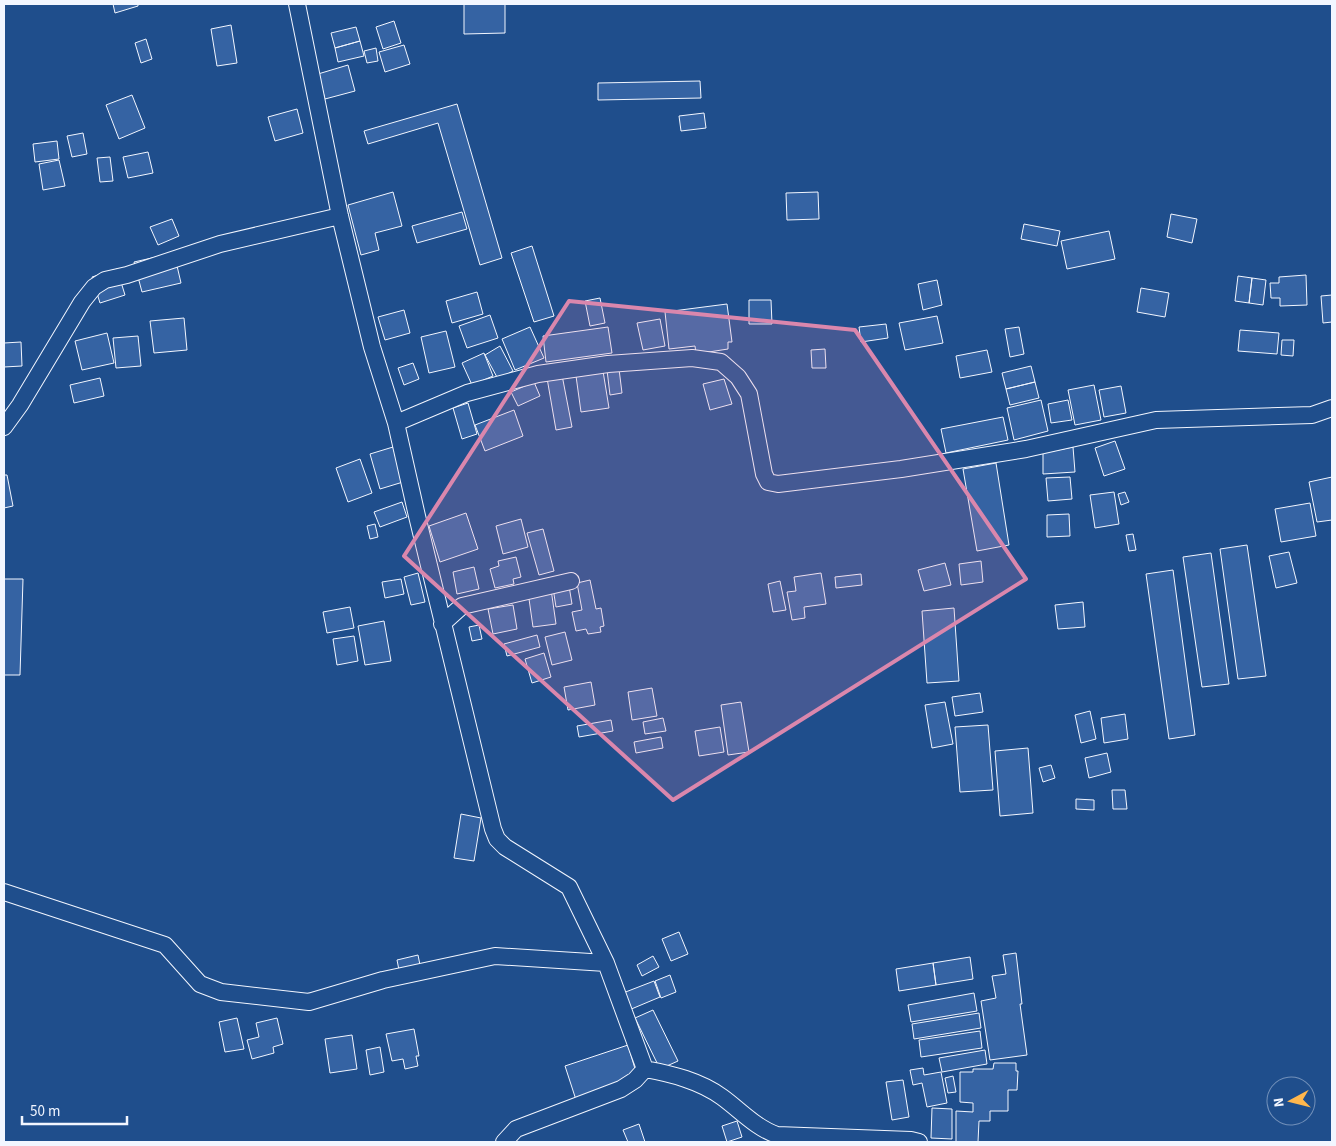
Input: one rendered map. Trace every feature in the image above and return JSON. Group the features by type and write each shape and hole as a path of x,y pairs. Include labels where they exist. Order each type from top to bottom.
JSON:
{"street":[{"path":"297,4 340,216 372,347 396,423 442,624 496,839 505,847 569,886 606,963 645,1069"},
{"path":"4,426 20,405 82,302 94,286 105,280 127,275 220,244 340,216"},
{"path":"396,423 467,393 538,374 608,364 692,358 722,362 738,377 749,394 764,474 768,482 778,484 901,469 1016,450 1156,420 1312,415 1332,408"},
{"path":"442,624 462,606 571,581"},
{"path":"4,892 165,945 200,984 222,992 309,1002 383,980 496,956 606,963"},
{"path":"504,1142 516,1129 621,1089 635,1080 645,1069"},
{"path":"645,1069 685,1078 721,1096 766,1131 777,1135 911,1140 919,1142"}],"highlighted area":[{"path":"569,301 855,330 1026,579 673,800 404,556"}],"building":[{"path":"113,4 138,4 138,6 115,13"},
{"path":"464,4 505,4 505,33 464,34"},
{"path":"394,21 401,43 383,49 376,27"},
{"path":"231,25 237,63 217,66 211,29"},
{"path":"356,27 360,41 335,48 331,33"},
{"path":"146,39 152,59 141,63 135,43"},
{"path":"360,41 364,56 338,62 335,48"},
{"path":"404,45 410,64 385,72 379,52"},
{"path":"376,48 378,61 367,63 364,51"},
{"path":"348,65 355,91 325,99 318,74"},
{"path":"700,81 701,98 598,100 598,83"},
{"path":"132,95 145,128 119,139 106,105"},
{"path":"457,104 502,258 480,265 438,123 368,144 364,131"},
{"path":"297,109 303,133 275,141 268,117"},
{"path":"704,113 706,128 681,131 679,116"},
{"path":"83,133 87,154 72,157 67,136"},
{"path":"57,141 59,159 35,162 33,144"},
{"path":"148,152 153,173 128,178 123,157"},
{"path":"110,157 113,181 100,182 97,158"},
{"path":"59,160 65,186 43,190 39,164"},
{"path":"393,192 402,226 375,233 379,250 361,255 348,205"},
{"path":"818,192 819,219 787,220 786,193"},
{"path":"462,212 467,229 417,243 412,226"},
{"path":"1171,214 1197,219 1192,243 1167,237"},
{"path":"172,219 179,236 158,245 150,227"},
{"path":"1024,224 1060,231 1057,246 1021,239"},
{"path":"1109,231 1115,259 1067,269 1061,241"},
{"path":"532,246 554,316 534,322 511,253"},
{"path":"174,253 181,283 142,292 134,262"},
{"path":"117,269 125,295 100,303 92,277"},
{"path":"1306,275 1307,305 1280,306 1280,298 1271,298 1270,283 1279,283 1279,277"},
{"path":"1238,276 1252,278 1249,303 1235,301"},
{"path":"1252,278 1266,280 1263,305 1249,303"},
{"path":"937,280 942,305 923,310 918,284"},
{"path":"1141,288 1169,293 1165,317 1137,312"},
{"path":"477,292 483,314 452,323 446,301"},
{"path":"1332,295 1332,322 1323,323 1321,296"},
{"path":"600,298 605,323 590,326 585,301"},
{"path":"749,300 771,300 772,324 749,324"},
{"path":"727,304 732,342 728,342 728,349 696,354 695,346 669,349 665,312"},
{"path":"404,310 410,333 385,340 378,317"},
{"path":"490,315 498,338 467,348 459,326"},
{"path":"937,316 943,343 905,350 899,323"},
{"path":"184,318 187,350 154,353 150,321"},
{"path":"660,319 665,346 643,350 637,323"},
{"path":"886,324 888,338 861,342 859,327"},
{"path":"530,327 544,358 515,370 502,339"},
{"path":"608,327 612,353 546,362 543,336"},
{"path":"1019,327 1024,354 1010,357 1005,329"},
{"path":"1240,330 1279,333 1277,354 1238,351"},
{"path":"446,331 455,367 429,373 421,337"},
{"path":"107,333 114,363 82,370 75,341"},
{"path":"138,336 141,366 116,368 113,338"},
{"path":"1282,340 1294,340 1293,356 1281,355"},
{"path":"21,342 22,366 4,367 4,343"},
{"path":"500,346 513,371 498,379 485,355"},
{"path":"825,349 826,368 812,368 811,350"},
{"path":"987,350 992,372 960,378 956,356"},
{"path":"484,353 493,376 472,385 462,363"},
{"path":"413,363 419,379 404,385 398,368"},
{"path":"1031,366 1035,382 1006,389 1002,373"},
{"path":"619,369 622,393 610,395 607,370"},
{"path":"603,371 609,408 581,412 576,376"},
{"path":"562,375 572,427 556,430 547,378"},
{"path":"100,378 104,396 74,403 70,385"},
{"path":"724,379 732,404 710,410 703,384"},
{"path":"534,382 540,396 518,406 511,392"},
{"path":"1035,382 1039,398 1010,405 1006,389"},
{"path":"1094,385 1101,420 1075,425 1068,390"},
{"path":"1121,386 1126,413 1104,417 1099,390"},
{"path":"1041,400 1048,431 1014,440 1007,408"},
{"path":"1068,400 1072,420 1051,423 1048,404"},
{"path":"468,403 477,434 462,439 453,408"},
{"path":"514,410 523,436 485,451 475,425"},
{"path":"1003,417 1008,440 946,453 941,429"},
{"path":"1115,441 1125,469 1104,476 1095,448"},
{"path":"393,447 403,482 380,489 370,454"},
{"path":"1073,447 1075,472 1043,474 1043,453"},
{"path":"360,459 372,493 348,502 336,468"},
{"path":"996,463 1009,545 977,551 963,469"},
{"path":"4,475 7,475 13,506 4,508"},
{"path":"1070,477 1072,499 1048,501 1046,478"},
{"path":"1332,477 1332,520 1317,522 1309,482"},
{"path":"1114,492 1119,524 1095,528 1090,495"},
{"path":"1125,492 1129,502 1121,505 1118,494"},
{"path":"402,502 407,517 380,527 374,512"},
{"path":"1310,503 1316,536 1281,542 1275,509"},
{"path":"466,513 478,549 440,562 429,526"},
{"path":"1069,514 1070,536 1047,537 1047,515"},
{"path":"521,519 528,547 503,554 496,526"},
{"path":"375,524 378,537 370,539 367,526"},
{"path":"543,529 554,571 539,575 527,533"},
{"path":"1133,534 1136,550 1129,551 1126,535"},
{"path":"1247,545 1266,676 1238,679 1220,549"},
{"path":"1289,552 1297,583 1276,588 1269,556"},
{"path":"1211,553 1229,684 1202,687 1183,557"},
{"path":"516,557 521,577 513,579 514,584 495,588 490,569 499,566 498,561"},
{"path":"981,561 983,582 961,585 959,564"},
{"path":"945,563 951,585 924,591 918,570"},
{"path":"474,567 479,589 457,594 453,572"},
{"path":"1173,570 1195,735 1169,739 1146,574"},
{"path":"418,573 425,602 411,605 404,577"},
{"path":"821,573 826,604 804,607 805,618 792,620 787,592 796,591 794,577"},
{"path":"861,574 862,585 836,588 835,577"},
{"path":"4,579 23,579 20,675 4,675"},
{"path":"401,579 404,594 385,598 382,582"},
{"path":"590,580 596,609 601,608 604,626 600,627 601,632 588,634 586,629 576,631 572,612 582,610 577,583"},
{"path":"780,581 786,610 773,612 768,584"},
{"path":"569,586 572,604 556,607 553,588"},
{"path":"551,589 556,624 533,627 528,592"},
{"path":"1083,602 1085,627 1058,629 1055,605"},
{"path":"513,605 517,629 493,634 488,609"},
{"path":"350,607 354,628 327,633 323,612"},
{"path":"954,608 959,681 927,683 922,611"},
{"path":"384,621 391,661 365,665 358,626"},
{"path":"479,625 482,639 472,641 469,627"},
{"path":"565,632 572,660 552,665 545,637"},
{"path":"537,635 540,647 507,656 504,644"},
{"path":"354,636 358,661 337,665 333,639"},
{"path":"544,653 551,677 532,683 525,659"},
{"path":"591,682 595,705 568,710 564,687"},
{"path":"652,688 657,716 632,720 628,692"},
{"path":"980,693 983,712 955,716 952,697"},
{"path":"741,702 749,752 728,755 721,705"},
{"path":"945,702 953,744 932,748 925,705"},
{"path":"1090,711 1096,739 1081,743 1075,715"},
{"path":"1125,714 1128,739 1104,743 1101,718"},
{"path":"663,718 666,731 645,734 643,722"},
{"path":"611,720 613,731 579,737 577,726"},
{"path":"988,725 993,790 960,792 955,727"},
{"path":"720,727 724,752 699,756 695,731"},
{"path":"661,737 663,748 636,753 634,742"},
{"path":"1028,748 1033,813 1000,816 995,751"},
{"path":"1107,753 1111,772 1089,778 1085,758"},
{"path":"1051,765 1055,778 1043,782 1039,768"},
{"path":"1112,790 1125,790 1127,809 1113,809"},
{"path":"1076,799 1094,800 1094,810 1076,809"},
{"path":"461,814 481,818 474,861 454,858"},
{"path":"679,932 688,954 671,961 662,939"},
{"path":"1016,953 1027,1055 990,1060 981,1001 996,998 992,976 1006,974 1003,955"},
{"path":"418,955 420,965 399,970 397,960"},
{"path":"653,956 659,967 642,976 637,965"},
{"path":"970,957 973,979 936,985 933,963"},
{"path":"933,963 936,985 899,991 896,969"},
{"path":"670,975 676,992 661,998 655,981"},
{"path":"654,981 660,997 629,1010 623,993"},
{"path":"974,993 977,1011 911,1022 908,1005"},
{"path":"653,1010 678,1061 660,1069 635,1018"},
{"path":"979,1013 981,1028 914,1039 912,1024"},
{"path":"237,1018 244,1049 225,1052 219,1022"},
{"path":"277,1018 283,1044 273,1047 274,1053 252,1059 247,1040 259,1037 256,1023"},
{"path":"414,1029 419,1056 416,1056 418,1066 405,1069 403,1059 392,1061 386,1034"},
{"path":"980,1031 982,1048 921,1057 919,1040"},
{"path":"352,1035 357,1069 330,1073 325,1039"},
{"path":"628,1045 638,1079 578,1106 565,1066"},
{"path":"380,1047 384,1072 370,1075 366,1050"},
{"path":"985,1050 987,1064 942,1072 939,1058"},
{"path":"994,1063 1016,1063 1016,1071 1018,1071 1017,1090 1008,1090 1008,1111 990,1111 990,1121 979,1121 978,1142 956,1142 956,1111 973,1112 973,1103 960,1102 960,1072 973,1072 973,1069 993,1069"},
{"path":"923,1068 924,1075 941,1072 947,1103 927,1107 922,1083 913,1085 910,1070"},
{"path":"953,1076 956,1092 948,1093 945,1078"},
{"path":"903,1080 909,1117 892,1120 886,1082"},
{"path":"932,1108 952,1109 952,1139 931,1138"},
{"path":"737,1121 742,1137 727,1142 722,1126"},
{"path":"639,1124 645,1142 628,1142 623,1130"}]}
